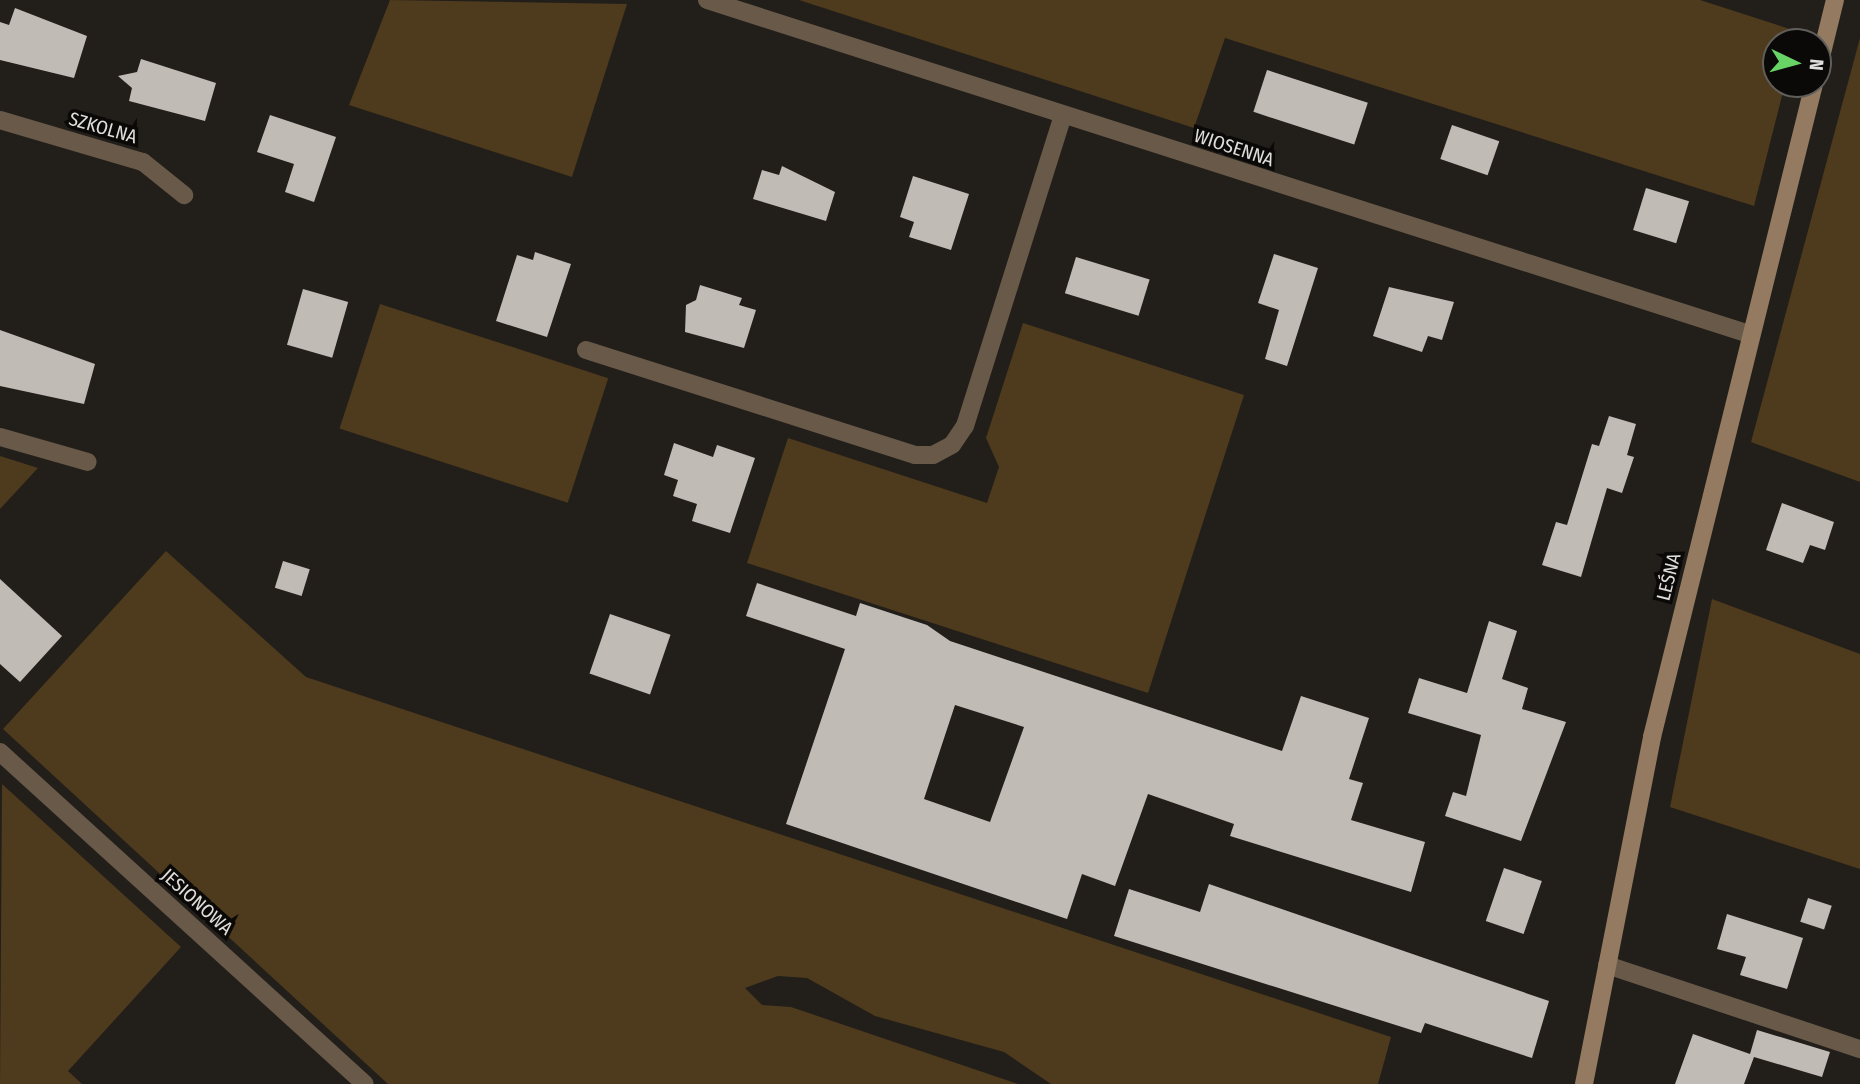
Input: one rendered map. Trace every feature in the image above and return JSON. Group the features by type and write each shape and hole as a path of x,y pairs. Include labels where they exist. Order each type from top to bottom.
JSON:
{"street":[{"name":"WIOSENNA","path":"707,0 1749,334"},
{"path":"1828,28 1835,0"},
{"name":"LEŚNA","path":"1584,1084 1651,737 1749,334 1810,98"},
{"path":"586,350 915,455 933,455 952,445 964,426 1063,114"},
{"name":"SZKOLNA","path":"0,120 143,162 184,195"},
{"path":"0,437 88,462"},
{"name":"JESIONOWA","path":"0,752 365,1084"},
{"path":"1607,965 1860,1049"}],"shaded area":[{"path":"390,0 627,4 572,177 349,105"},
{"path":"799,0 1700,0 1787,28 1762,28 1762,98 1781,98 1754,206 1225,38 1194,128"},
{"path":"1860,38 1860,482 1751,442"},
{"path":"380,304 608,378 568,503 340,429"},
{"path":"1023,323 1244,395 1148,693 747,563 788,438 987,503 999,467 986,438"},
{"path":"0,456 38,468 0,509"},
{"path":"166,551 306,677 1391,1037 1378,1084 1051,1084 1004,1052 875,1016 807,978 778,976 745,988 762,1005 791,1007 1018,1084 388,1084 3,729"},
{"path":"1712,599 1860,654 1860,869 1670,807"},
{"path":"2,784 181,947 68,1071 82,1084 0,1084"}],"building":[{"path":"15,8 87,36 74,78 0,60 0,22 9,25"},
{"path":"141,59 216,83 205,121 129,101 132,88 118,76 137,72"},
{"path":"1267,70 1368,103 1354,145 1253,112"},
{"path":"270,115 336,137 314,202 285,192 294,164 257,152"},
{"path":"1452,125 1499,141 1488,175 1440,159"},
{"path":"782,166 835,192 826,221 753,199 762,170 779,175"},
{"path":"913,176 969,194 951,250 909,237 914,222 900,217"},
{"path":"1646,188 1689,201 1676,243 1633,230"},
{"path":"535,252 571,264 547,337 496,321 517,255 533,260"},
{"path":"1274,254 1318,268 1287,366 1265,359 1279,310 1258,303"},
{"path":"1076,257 1150,280 1139,316 1065,293"},
{"path":"700,285 742,298 739,305 756,310 744,348 685,332 686,305 696,300"},
{"path":"1389,287 1454,302 1442,340 1428,336 1422,352 1373,336"},
{"path":"303,289 348,302 332,358 287,345"},
{"path":"0,330 95,364 84,404 0,386"},
{"path":"1609,416 1636,424 1627,455 1634,457 1622,493 1607,488 1581,577 1542,565 1556,522 1567,525 1592,444 1599,446"},
{"path":"674,443 713,457 717,445 755,458 730,533 692,521 697,504 673,496 678,480 664,475"},
{"path":"1782,503 1834,522 1825,550 1810,545 1803,563 1766,550"},
{"path":"283,561 310,569 302,596 275,588"},
{"path":"0,579 62,636 20,682 0,664"},
{"path":"757,583 856,616 860,603 927,625 950,641 1282,751 1301,696 1369,718 1349,779 1363,783 1351,820 1425,842 1411,892 1230,836 1234,824 1148,794 1115,886 1082,874 1067,919 786,824 845,649 746,616","holes":["955,705 1024,727 990,822 924,799"]},
{"path":"610,614 671,635 650,694 589,674"},
{"path":"1489,621 1517,631 1502,679 1528,688 1522,709 1566,722 1521,841 1445,816 1453,792 1466,796 1481,735 1408,713 1419,678 1467,693"},
{"path":"1504,868 1542,881 1524,934 1486,921"},
{"path":"1209,884 1549,1001 1532,1058 1425,1023 1421,1033 1114,936 1129,889 1200,912"},
{"path":"1808,898 1832,906 1824,930 1800,922"},
{"path":"1727,914 1803,938 1787,989 1740,975 1746,957 1717,949"},
{"path":"1757,1030 1830,1052 1822,1077 1754,1057 1744,1084 1675,1084 1693,1034 1750,1054"}]}
